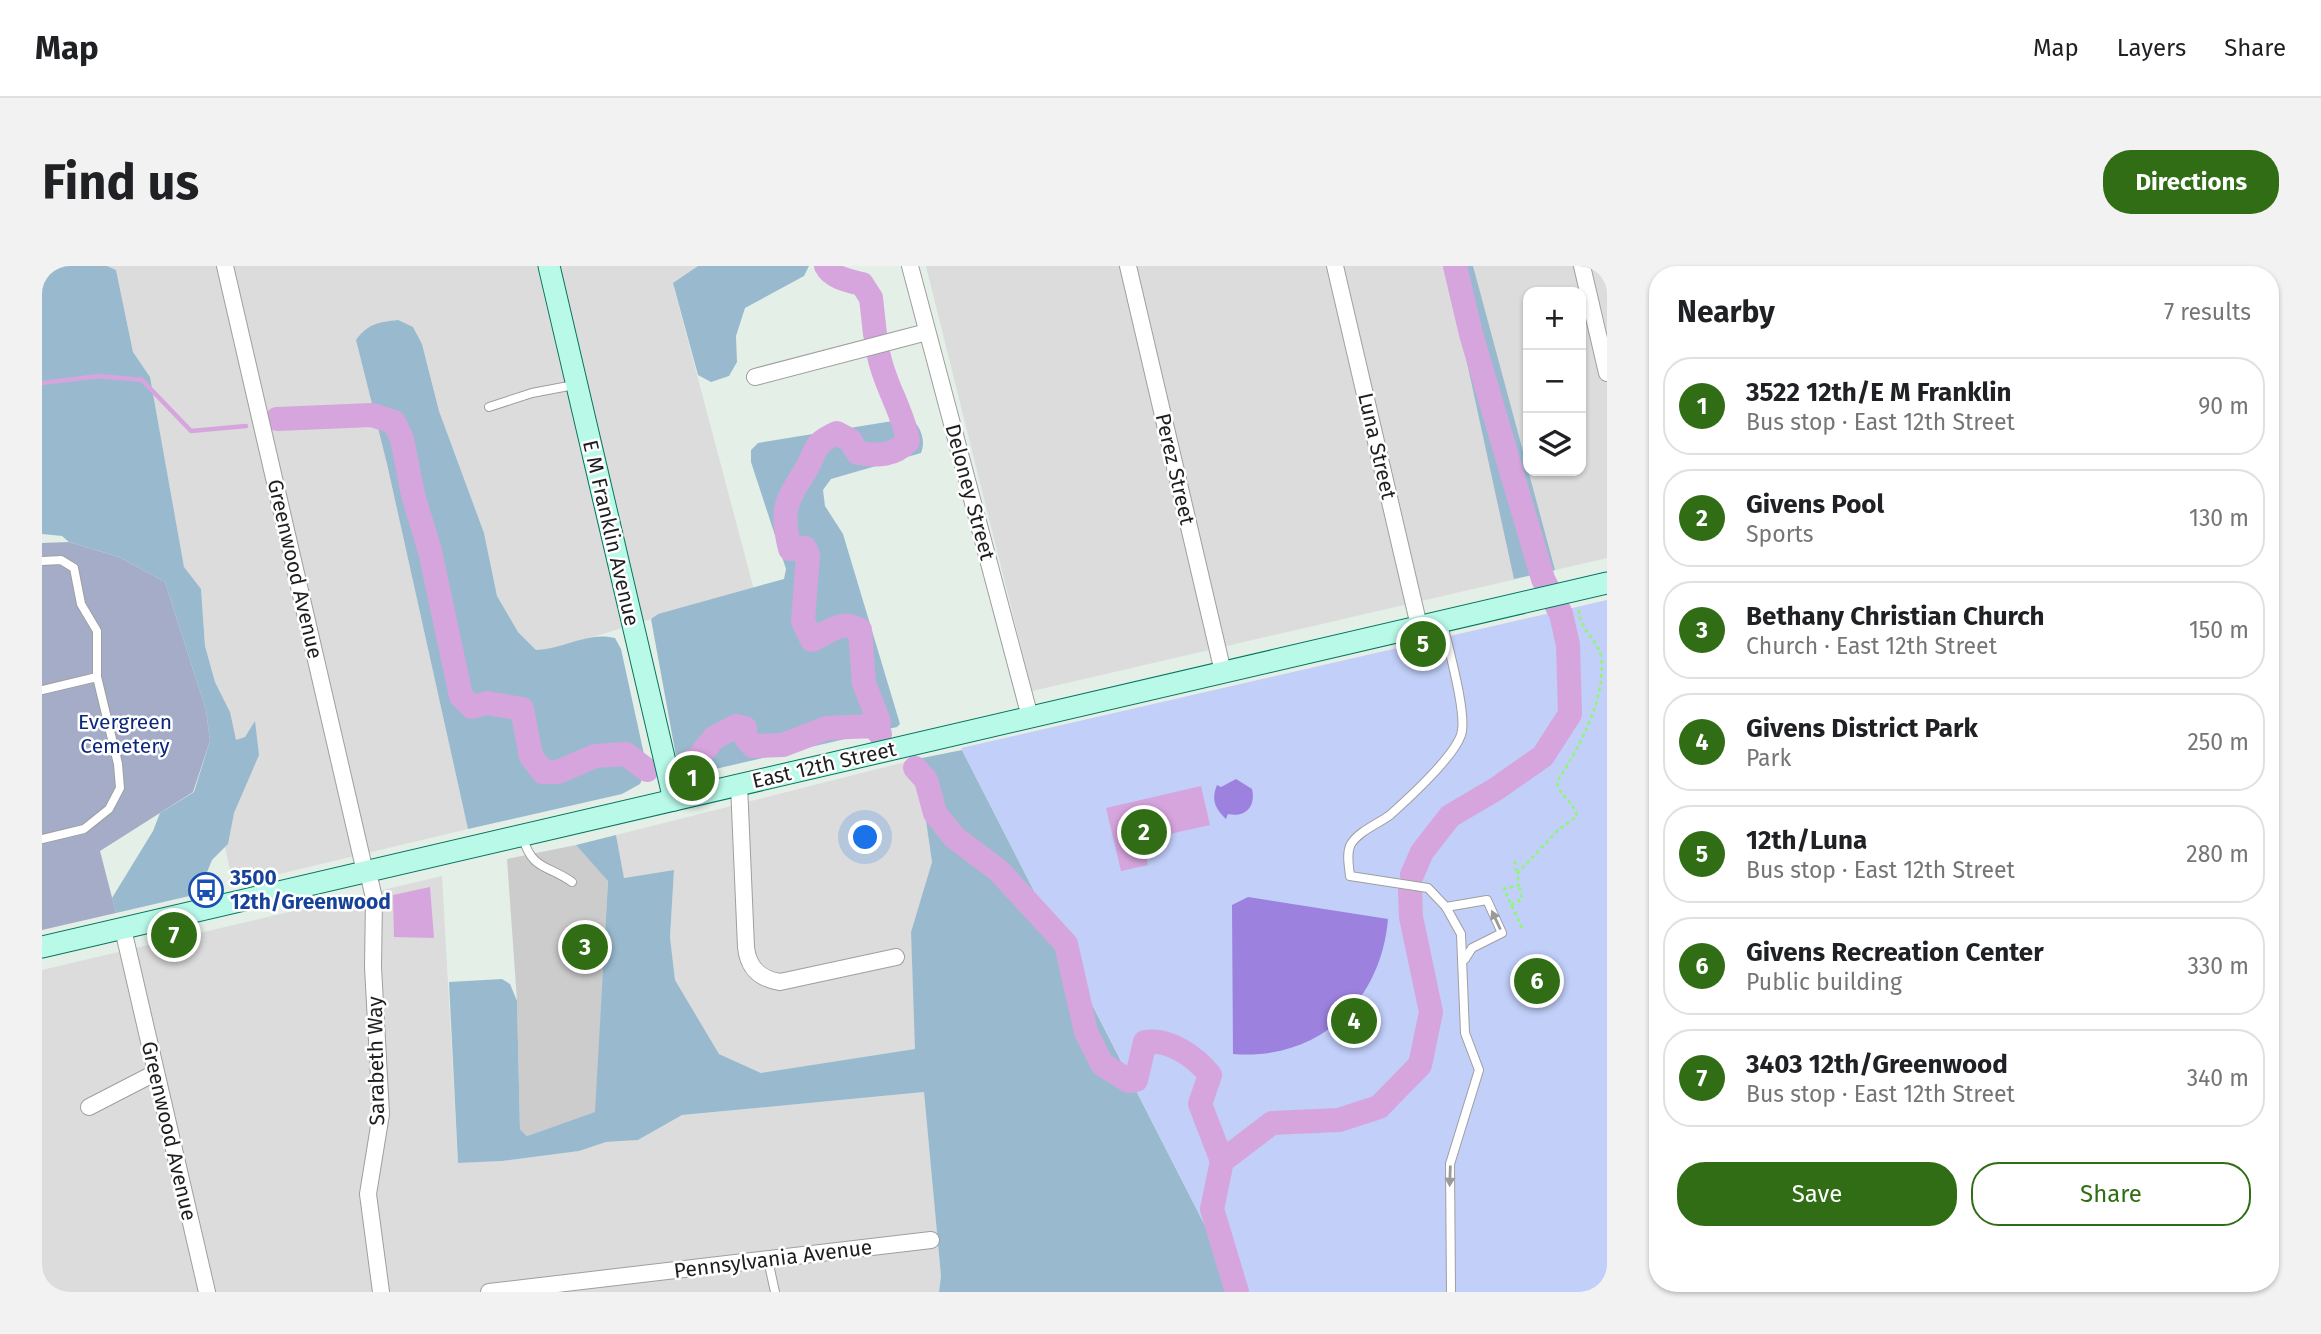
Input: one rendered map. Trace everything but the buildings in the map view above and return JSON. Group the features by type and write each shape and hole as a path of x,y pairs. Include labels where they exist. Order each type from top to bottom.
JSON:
{"street":[{"name":"Greenwood Avenue","path":"225,266 366,872"},
{"name":"E M Franklin Avenue","path":"549,266 674,800"},
{"name":"Deloney Street","path":"910,266 1030,717"},
{"name":"Perez Street","path":"1128,266 1223,672"},
{"name":"Luna Street","path":"1335,266 1419,626"},
{"path":"1582,266 1607,373"},
{"path":"755,377 927,332"},
{"name":"East 12th Street","path":"42,947 1525,601 1574,600 1607,583"},
{"path":"739,785 747,957 760,975 780,982 896,957"},
{"name":"Sarabeth Way","path":"366,872 374,898 373,967 382,1114 368,1194 381,1292"},
{"name":"Greenwood Avenue","path":"123,929 207,1292"},
{"path":"89,1107 155,1073"},
{"name":"Pennsylvania Avenue","path":"489,1292 931,1240"}],"lane":[{"path":"489,407 532,393 577,385"},
{"path":"42,561 61,560 74,568 81,604 97,631 97,677 118,764 120,788 109,808 84,829 42,839"},
{"path":"1442,621 1462,718 1461,735 1438,766 1389,816 1358,836 1349,852 1350,876 1418,884 1428,888 1446,907 1461,934 1465,1033 1479,1070 1449,1174 1451,1292"},
{"path":"42,690 97,677"},
{"path":"522,836 527,853 536,864 558,872 572,882"},
{"path":"1446,907 1487,900 1502,933 1472,948 1463,962"},
{"path":"768,1260 775,1292"}],"path":[{"path":"1517,874 1558,830 1577,816 1575,807 1558,791 1557,782 1582,741 1603,678 1600,654 1581,625 1574,600"},
{"path":"1511,905 1522,899 1515,861"},
{"path":"1519,885 1504,889 1521,928"}],"shaded area":[{"path":"42,266 107,266 116,270 133,352 150,377 184,567 201,589 205,646 215,682 230,712 236,740 245,737 255,721 259,755 234,813 228,844 212,860 198,894 116,913 112,898 153,831 160,813 194,792 210,741 206,710 165,582 119,557 69,542 62,536 42,534"},
{"path":"107,266 698,266 673,284 754,590 658,614 651,619 554,649 536,650 518,632 497,596 484,533 439,411 422,344 413,327 356,340 387,464 468,829 233,885 225,847 228,844 230,712 215,682 205,646 201,589 184,568 150,377 133,352 116,270"},
{"path":"698,266 809,266 804,276 745,308 736,336 737,362 729,376 711,382 698,375 673,283"},
{"path":"926,266 1607,266 1607,558 1032,691"},
{"path":"1446,266 1473,266 1523,451 1523,476 1530,476 1555,570 1514,579"},
{"path":"398,320 413,327 422,344 439,411 484,533 497,596 518,632 536,650 605,636 615,638 621,649 647,768 640,784 622,794 468,829 387,464 356,340 374,325"},
{"path":"911,418 922,434 921,453 831,479 823,490 825,506 843,534 900,724 897,727 685,776 678,767 651,619 658,614 784,579 786,569 751,462 751,450 758,443"},
{"path":"1607,600 1607,1292 1239,1292 961,748"},
{"path":"962,750 1239,1292 939,1292 941,1276 924,1092 682,1115 638,1140 606,1142 579,1151 502,1161 458,1163 449,982 502,979 510,984 517,1001 520,1129 527,1136 595,1112 608,881 576,845 616,835 624,878 674,870 670,937 675,980 719,1054 761,1073 915,1049 911,932 932,862 917,759"},
{"path":"917,759 932,862 911,932 916,1049 761,1073 719,1054 675,980 670,937 674,870 624,878 616,835"},
{"path":"1236,779 1252,789 1251,805 1240,814 1228,814 1226,819 1215,804 1215,790 1217,785 1221,787"},
{"path":"1201,786 1210,825 1143,840 1148,865 1121,871 1106,808"},
{"path":"576,845 608,880 596,1112 527,1136 520,1129 517,1001 507,859"},
{"path":"442,876 458,1163 502,1161 579,1151 606,1142 638,1140 682,1115 924,1092 941,1276 939,1292 42,1292 42,970"},
{"path":"430,887 434,938 394,937 393,895"},
{"path":"1248,897 1388,919 1383,949 1373,976 1358,1000 1340,1020 1318,1036 1292,1048 1264,1054 1233,1054 1232,905"}],"green space":[{"name":"Evergreen Cemetery","path":"69,542 119,557 165,582 206,710 210,741 193,792 100,851 116,913 42,930 42,543"}],"waterway":[{"path":"826,266 837,276 862,284 871,298 875,334"},
{"path":"1412,875 1422,852 1450,816 1496,789 1543,756 1570,714 1568,645 1561,614 1543,579 1471,334 1455,266"},
{"path":"874,726 879,722 864,683 860,630 841,626 812,640 803,621 808,555 805,548 790,549 785,514 794,489 817,447 829,437 837,433 850,440 858,453 872,454 897,450 908,441 879,356"},
{"path":"42,383 99,376 142,380 191,431 246,426"},
{"path":"277,419 372,415 394,422 402,439 413,495 430,551 461,696 472,707 487,703 522,709 531,756 543,772 558,772 595,756 626,754 647,770"},
{"path":"682,766 698,758 714,738 736,726 745,728 746,738 753,746 783,745 827,728 874,726 880,734"},
{"path":"915,768 926,780 935,813 954,837 999,871 1066,944 1086,1032 1102,1064 1129,1081 1136,1080 1145,1042 1154,1041 1180,1050 1197,1061 1210,1075 1200,1104 1222,1161"},
{"path":"1237,1292 1212,1209 1222,1161 1272,1123 1339,1120 1379,1107 1420,1065 1431,1012 1411,917 1410,891"}],"place":[{"name":"12th/Luna","path":"1423,644"},
{"name":"3522 12th/E M Franklin","path":"692,778"},
{"name":"Givens Pool","path":"1144,832"},
{"name":"3500 12th/Greenwood","path":"206,890"},
{"name":"3403 12th/Greenwood","path":"174,935"},
{"name":"Bethany Christian Church","path":"585,947"},
{"name":"Givens Recreation Center","path":"1537,981"},
{"name":"Givens District Park","path":"1354,1021"}]}
